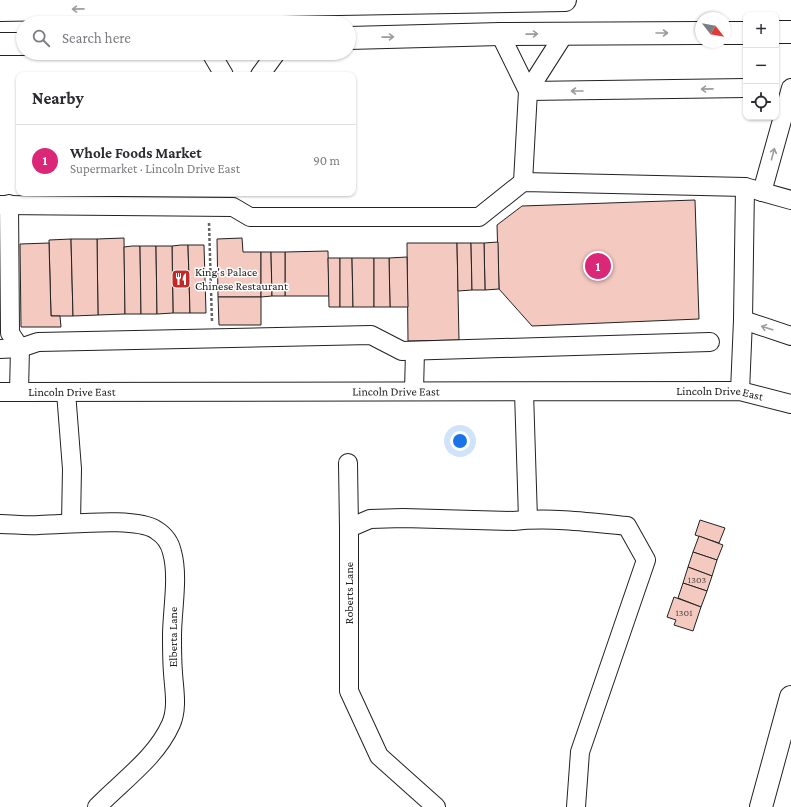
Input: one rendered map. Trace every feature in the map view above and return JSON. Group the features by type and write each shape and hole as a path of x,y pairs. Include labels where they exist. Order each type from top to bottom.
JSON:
{"main road":[{"path":"10,7 131,8 430,1 565,0"},
{"path":"731,33 743,32"},
{"path":"779,32 791,32"},
{"path":"356,38 565,33 695,33"},
{"path":"0,44 16,44"},
{"path":"761,807 791,697"}],"street":[{"path":"111,0 131,8"},
{"path":"528,91 565,33"},
{"path":"500,34 528,91 523,182"},
{"path":"215,60 222,72"},
{"path":"262,72 271,60"},
{"path":"762,192 791,88 779,87"},
{"path":"528,91 743,88"},
{"path":"19,392 20,348 10,333 5,204 209,207 234,200 250,217 479,217 523,182 745,186 791,200"},
{"path":"740,392 743,320 745,186"},
{"path":"743,320 791,336"},
{"path":"0,349 20,348 38,342 371,335 402,351 710,342"},
{"path":"414,391 415,351"},
{"name":"Lincoln Drive East","path":"0,392 740,392 791,404"},
{"path":"66,392 72,469 71,523"},
{"path":"524,392 528,519"},
{"name":"Roberts Lane","path":"348,463 350,528 349,691 379,756 436,807"},
{"path":"350,528 370,520 403,518 513,521 528,519 580,521 627,526 646,560 580,752 576,807"},
{"name":"Elberta Lane","path":"0,524 39,526 71,523 129,523 144,525 156,530 166,539 172,550 175,565 172,638 172,668 175,690 172,722 155,750 97,807"}],"path":[{"path":"209,207 213,338"}],"building":[{"path":"695,200 699,319 532,326 499,289 497,225 522,206"},
{"path":"124,238 125,314 98,315 97,239"},
{"path":"242,238 243,252 261,252 261,297 218,297 217,239"},
{"path":"71,239 73,316 51,316 49,240"},
{"path":"71,239 97,239 98,315 73,316"},
{"path":"498,242 499,289 485,290 484,243"},
{"path":"49,243 51,316 60,316 61,327 21,327 20,244"},
{"path":"407,243 457,243 459,340 408,341"},
{"path":"457,243 471,243 472,290 458,291"},
{"path":"471,243 484,243 485,290 472,290"},
{"name":"King's Palace Chinese Restaurant","path":"188,245 190,313 173,313 172,246"},
{"path":"188,245 204,245 206,313 190,313"},
{"path":"140,246 141,314 125,314 124,247"},
{"path":"140,246 156,246 157,314 141,314"},
{"path":"156,246 172,246 173,313 157,314"},
{"path":"328,251 329,296 285,296 285,252"},
{"path":"261,252 271,252 272,296 261,297"},
{"path":"271,252 285,252 285,296 272,296"},
{"path":"407,257 408,307 390,307 389,258"},
{"path":"328,258 340,258 340,307 329,307"},
{"path":"340,258 352,258 353,307 340,307"},
{"path":"352,258 374,258 374,307 353,307"},
{"path":"374,258 389,258 390,307 374,307"},
{"path":"218,297 261,297 261,325 219,325"},
{"path":"700,520 725,528 719,543 695,535"},
{"path":"699,536 723,545 717,560 693,552"},
{"path":"693,552 717,560 712,576 688,567"},
{"path":"688,567 712,576 707,591 683,583"},
{"path":"683,583 707,591 701,607 678,598"},
{"path":"674,597 701,607 693,631 674,625 676,620 667,617"}],"place":[{"name":"Whole Foods Market","path":"598,266"},
{"name":"King's Palace Chinese Restaurant","path":"181,279"}]}
